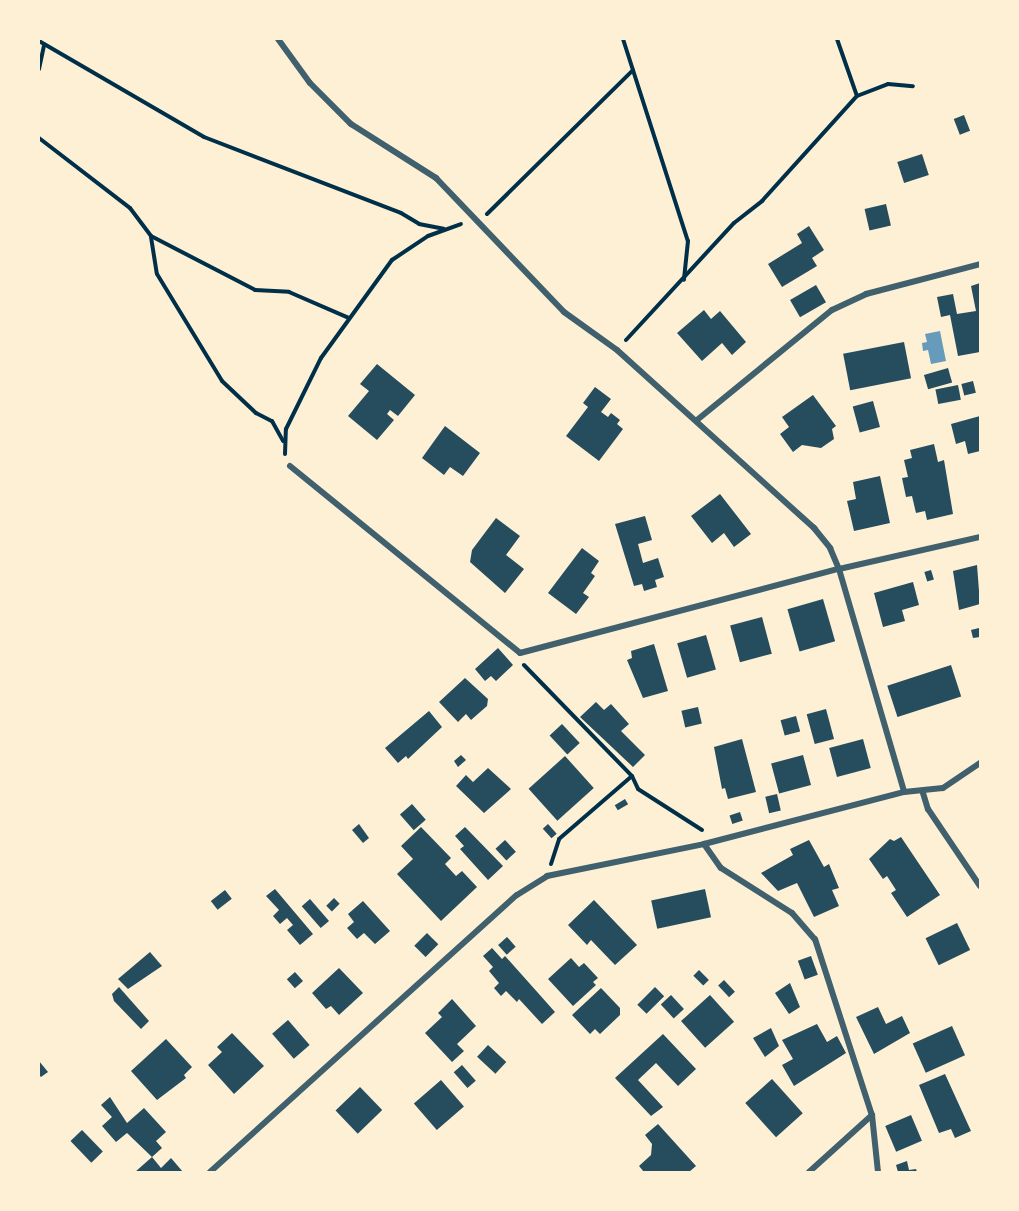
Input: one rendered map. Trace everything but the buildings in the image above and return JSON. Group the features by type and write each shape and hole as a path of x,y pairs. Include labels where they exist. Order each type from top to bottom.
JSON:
{"street":[{"path":"278,39 310,83 351,124 436,177 480,220 564,312 617,350 814,528 830,548 839,568 904,792"},
{"path":"697,420 832,310 866,294 980,264"},
{"path":"290,465 520,653 839,568 980,537"},
{"path":"210,1172 517,895 547,876 704,844 904,792 923,793 943,788 980,763"},
{"path":"923,793 928,809 980,885"},
{"path":"704,844 728,873 792,913 814,939 872,1116 878,1172"},
{"path":"808,1172 872,1116"}],"path":[{"path":"623,39 688,241 684,281"},
{"path":"837,39 857,96"},
{"path":"39,41 204,136 401,213 419,224 444,230"},
{"path":"39,69 44,45"},
{"path":"284,441 295,408 316,368 392,260 428,236 480,220 633,70"},
{"path":"617,350 684,281 734,223 762,201 857,96 874,86 913,86"},
{"path":"39,138 130,208 151,236 255,290 289,292 349,318"},
{"path":"151,236 157,274 222,381 256,413 272,421 284,441 290,465"},
{"path":"520,653 525,666 632,776 638,789 707,834 704,844"},
{"path":"547,876 559,839 632,776"}],"water":[{"path":"940,331 946,361 931,364 928,350 923,351 922,343 927,342 925,334"}]}
